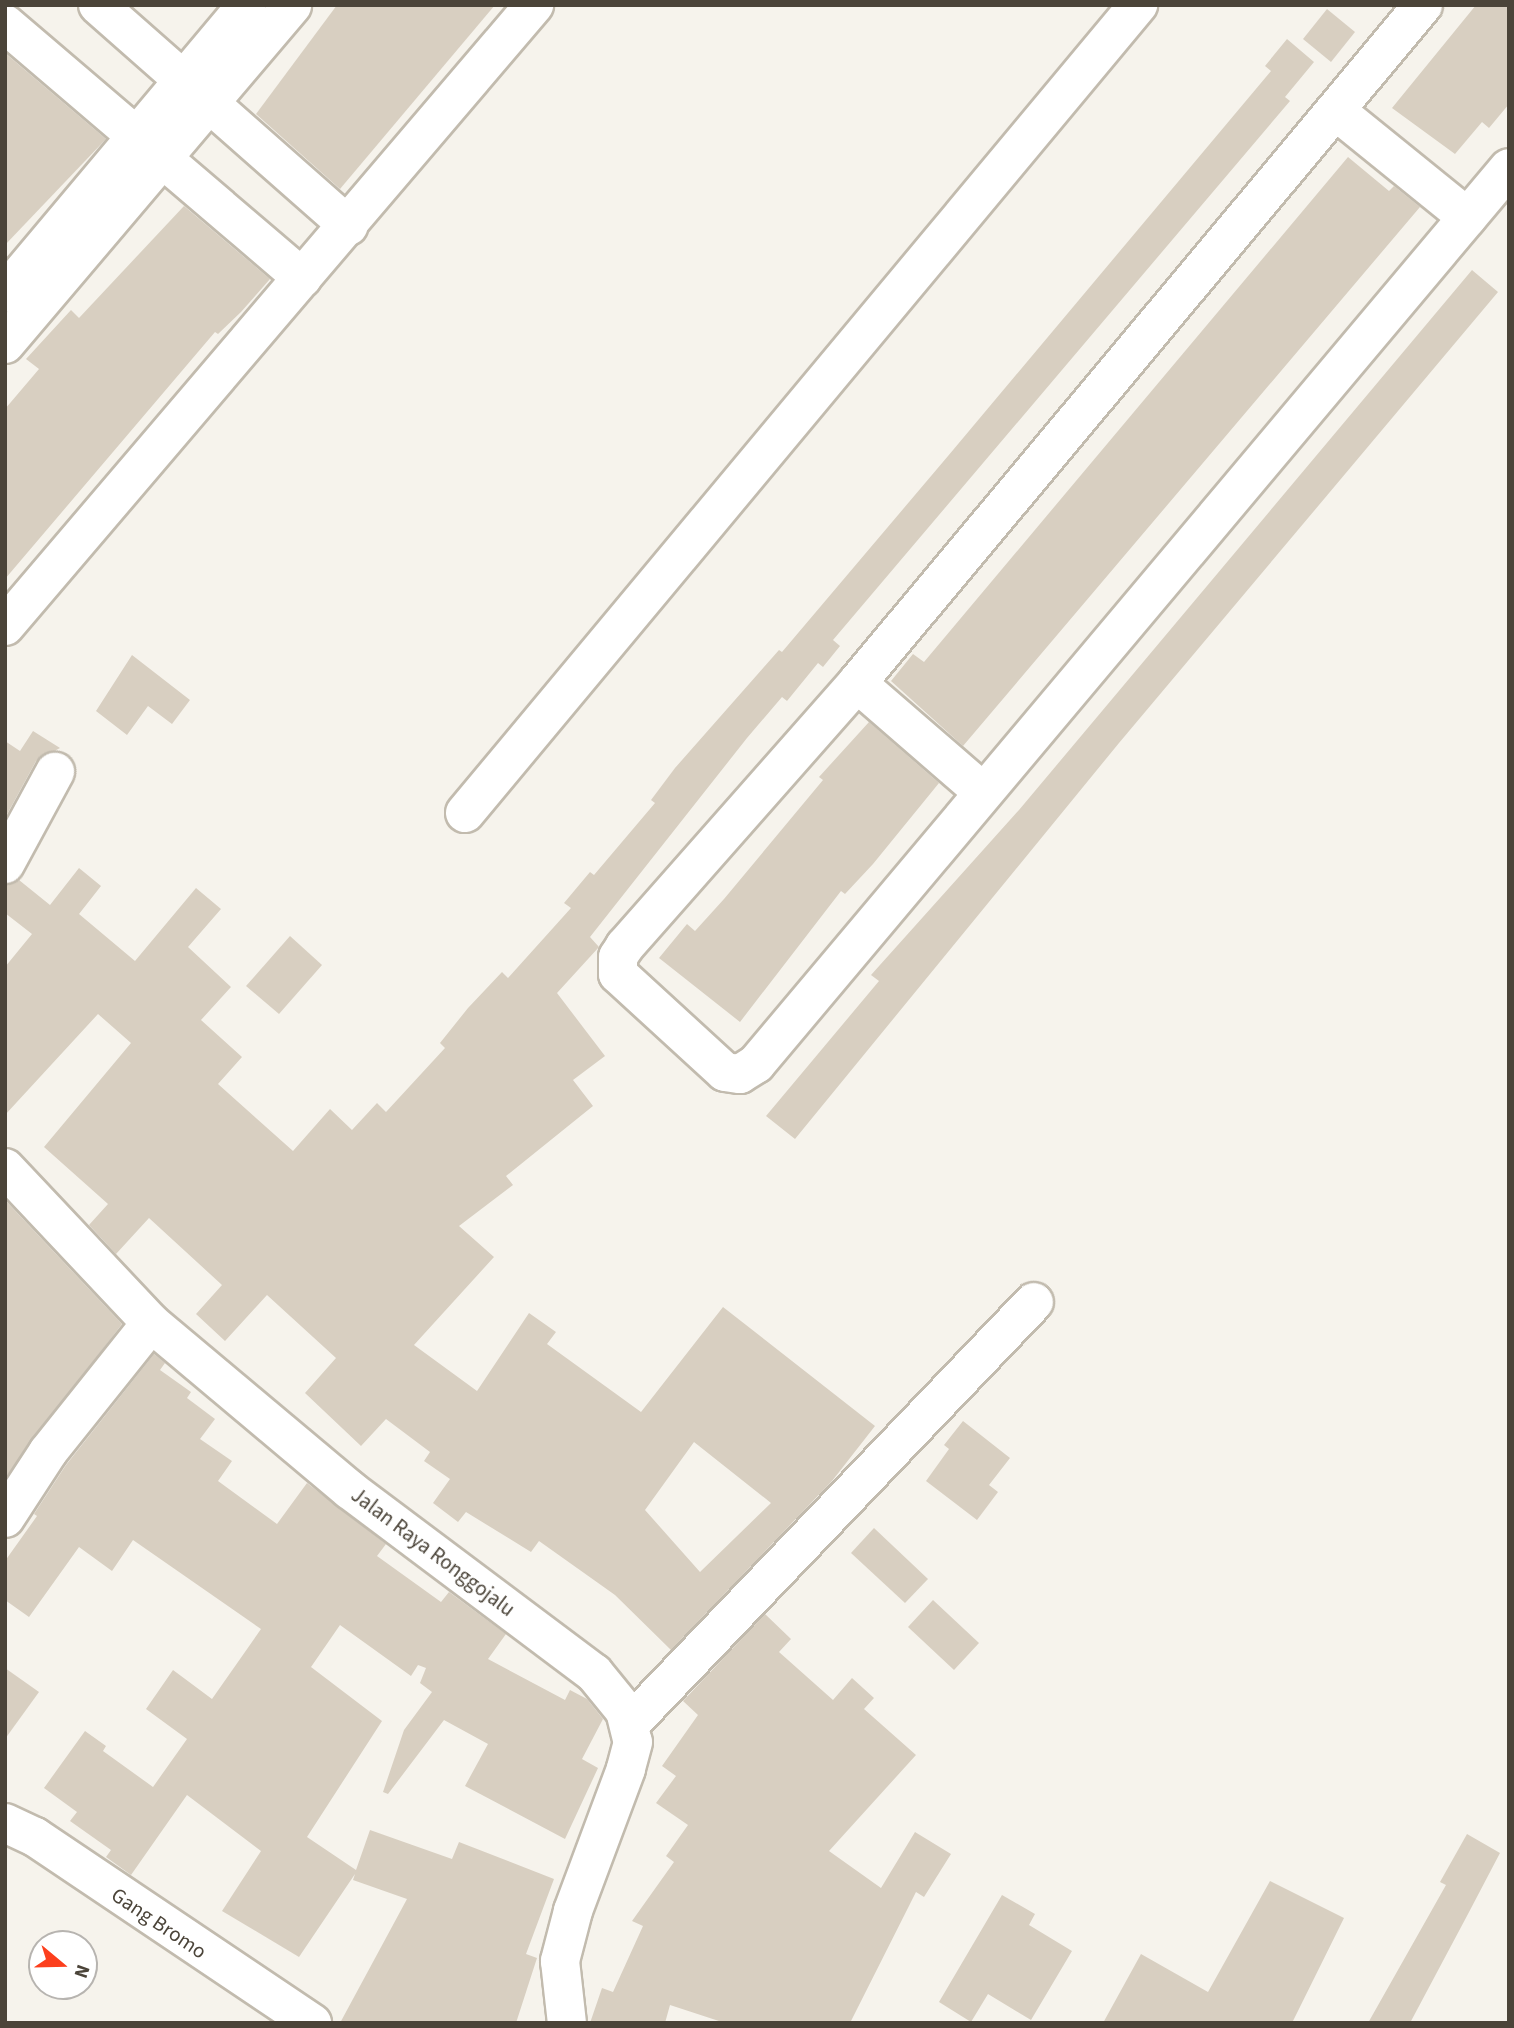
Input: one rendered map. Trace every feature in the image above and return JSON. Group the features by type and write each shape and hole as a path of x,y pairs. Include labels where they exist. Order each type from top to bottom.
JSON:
{"street":[{"path":"98,5 349,226"},
{"path":"196,93 247,5"},
{"path":"5,344 151,146 196,93 292,5"},
{"path":"5,626 349,226 534,5"},
{"path":"465,813 1138,5"},
{"path":"1423,5 857,683 618,957 618,974 725,1072 740,1074 756,1064 1509,168"},
{"path":"5,24 151,146 302,278"},
{"path":"1336,111 1467,217"},
{"path":"5,293 151,146"},
{"path":"857,683 983,792"},
{"path":"5,864 55,772"},
{"name":"Jalan Raya Ronggojalu","path":"5,1168 151,1323 350,1490 594,1674 610,1689 630,1724"},
{"path":"567,2023 560,1961 573,1911 626,1769 633,1742 630,1724 1034,1302"},
{"path":"5,1518 48,1452 151,1323"},
{"name":"Gang Bromo","path":"5,1823 35,1837 312,2023"}],"building":[{"path":"337,5 495,5 340,189 256,114"},
{"path":"1476,5 1509,5 1509,104 1489,128 1482,122 1455,154 1392,108"},
{"path":"1327,9 1355,32 1331,62 1303,39"},
{"path":"1287,39 1314,62 1285,97 1290,101 833,640 840,646 823,667 818,663 787,701 782,697 590,937 599,947 557,993 605,1056 573,1080 593,1106 506,1176 513,1185 459,1226 494,1257 414,1345 477,1391 529,1313 556,1332 547,1344 641,1412 723,1307 875,1426 832,1481 671,1650 615,1595 539,1541 531,1552 466,1512 458,1522 433,1503 450,1479 424,1461 430,1452 386,1419 361,1446 305,1393 336,1358 267,1295 225,1341 196,1314 222,1285 149,1218 116,1254 89,1225 108,1204 44,1147 131,1043 98,1014 5,1115 5,967 32,934 5,913 5,886 19,880 50,905 79,868 101,886 79,914 135,961 196,888 221,909 188,947 231,987 201,1020 242,1057 218,1084 293,1151 330,1109 352,1130 377,1103 386,1112 445,1048 440,1043 468,1008 502,972 508,978 571,908 564,903 590,872 594,875 655,803 651,800 675,768 779,650 782,652 948,456 1271,71 1265,66","holes":["694,1442 771,1503 700,1572 645,1510"]},
{"path":"5,53 106,139 5,245"},
{"path":"1348,157 1389,191 1394,186 1420,207 963,746 891,681 913,654 924,662"},
{"path":"184,206 270,279 241,312 218,334 215,332 5,579 5,409 39,369 26,359 71,310 79,318"},
{"path":"1472,270 1498,292 1119,743 795,1139 766,1116 879,981 871,975 1019,810"},
{"path":"132,655 190,700 172,724 148,706 127,735 96,711"},
{"path":"869,722 939,783 873,864 845,894 841,891 740,1022 659,958 687,924 695,931 724,899 823,780 819,777"},
{"path":"33,731 60,748 36,761 5,818 5,741 20,751"},
{"path":"290,936 322,965 279,1014 246,986"},
{"path":"5,1200 122,1324 5,1478"},
{"path":"154,1354 165,1363 160,1370 191,1392 187,1398 215,1419 200,1439 232,1461 218,1481 277,1524 307,1483 386,1544 377,1556 441,1602 449,1592 506,1634 488,1659 565,1700 570,1690 587,1699 603,1719 582,1759 598,1768 565,1839 465,1786 488,1744 444,1720 388,1794 383,1792 404,1730 432,1692 420,1683 426,1668 418,1665 411,1676 340,1625 311,1667 382,1721 307,1837 356,1870 370,1830 452,1859 459,1842 554,1879 526,1954 537,1958 516,2023 340,2023 407,1899 353,1880 355,1874 299,1957 222,1911 261,1851 187,1795 131,1875 106,1857 111,1850 70,1821 77,1812 44,1788 85,1731 106,1746 103,1751 153,1787 187,1739 146,1709 173,1670 212,1699 261,1629 133,1540 112,1571 79,1547 29,1617 5,1600 5,1561 37,1516 34,1514 66,1465"},
{"path":"963,1421 1010,1458 989,1485 998,1492 977,1520 926,1481 949,1449 944,1445"},
{"path":"874,1528 928,1579 905,1603 851,1553"},
{"path":"933,1600 979,1643 954,1670 908,1627"},
{"path":"765,1614 791,1639 779,1652 833,1700 852,1678 874,1698 864,1709 916,1755 829,1851 881,1888 915,1832 951,1854 924,1897 916,1892 850,2023 725,2023 670,2005 665,2023 590,2023 602,1988 613,1992 643,1926 632,1921 674,1862 666,1856 688,1825 656,1803 676,1776 662,1766 698,1715 683,1701"},
{"path":"5,1668 39,1692 5,1739"},
{"path":"1467,1834 1500,1853 1410,2023 1368,2023 1446,1885 1440,1882"},
{"path":"1270,1881 1344,1918 1292,2023 1103,2023 1141,1954 1208,1992"},
{"path":"1002,1895 1035,1914 1029,1925 1072,1951 1031,2020 988,1994 971,2022 939,2002"}]}
